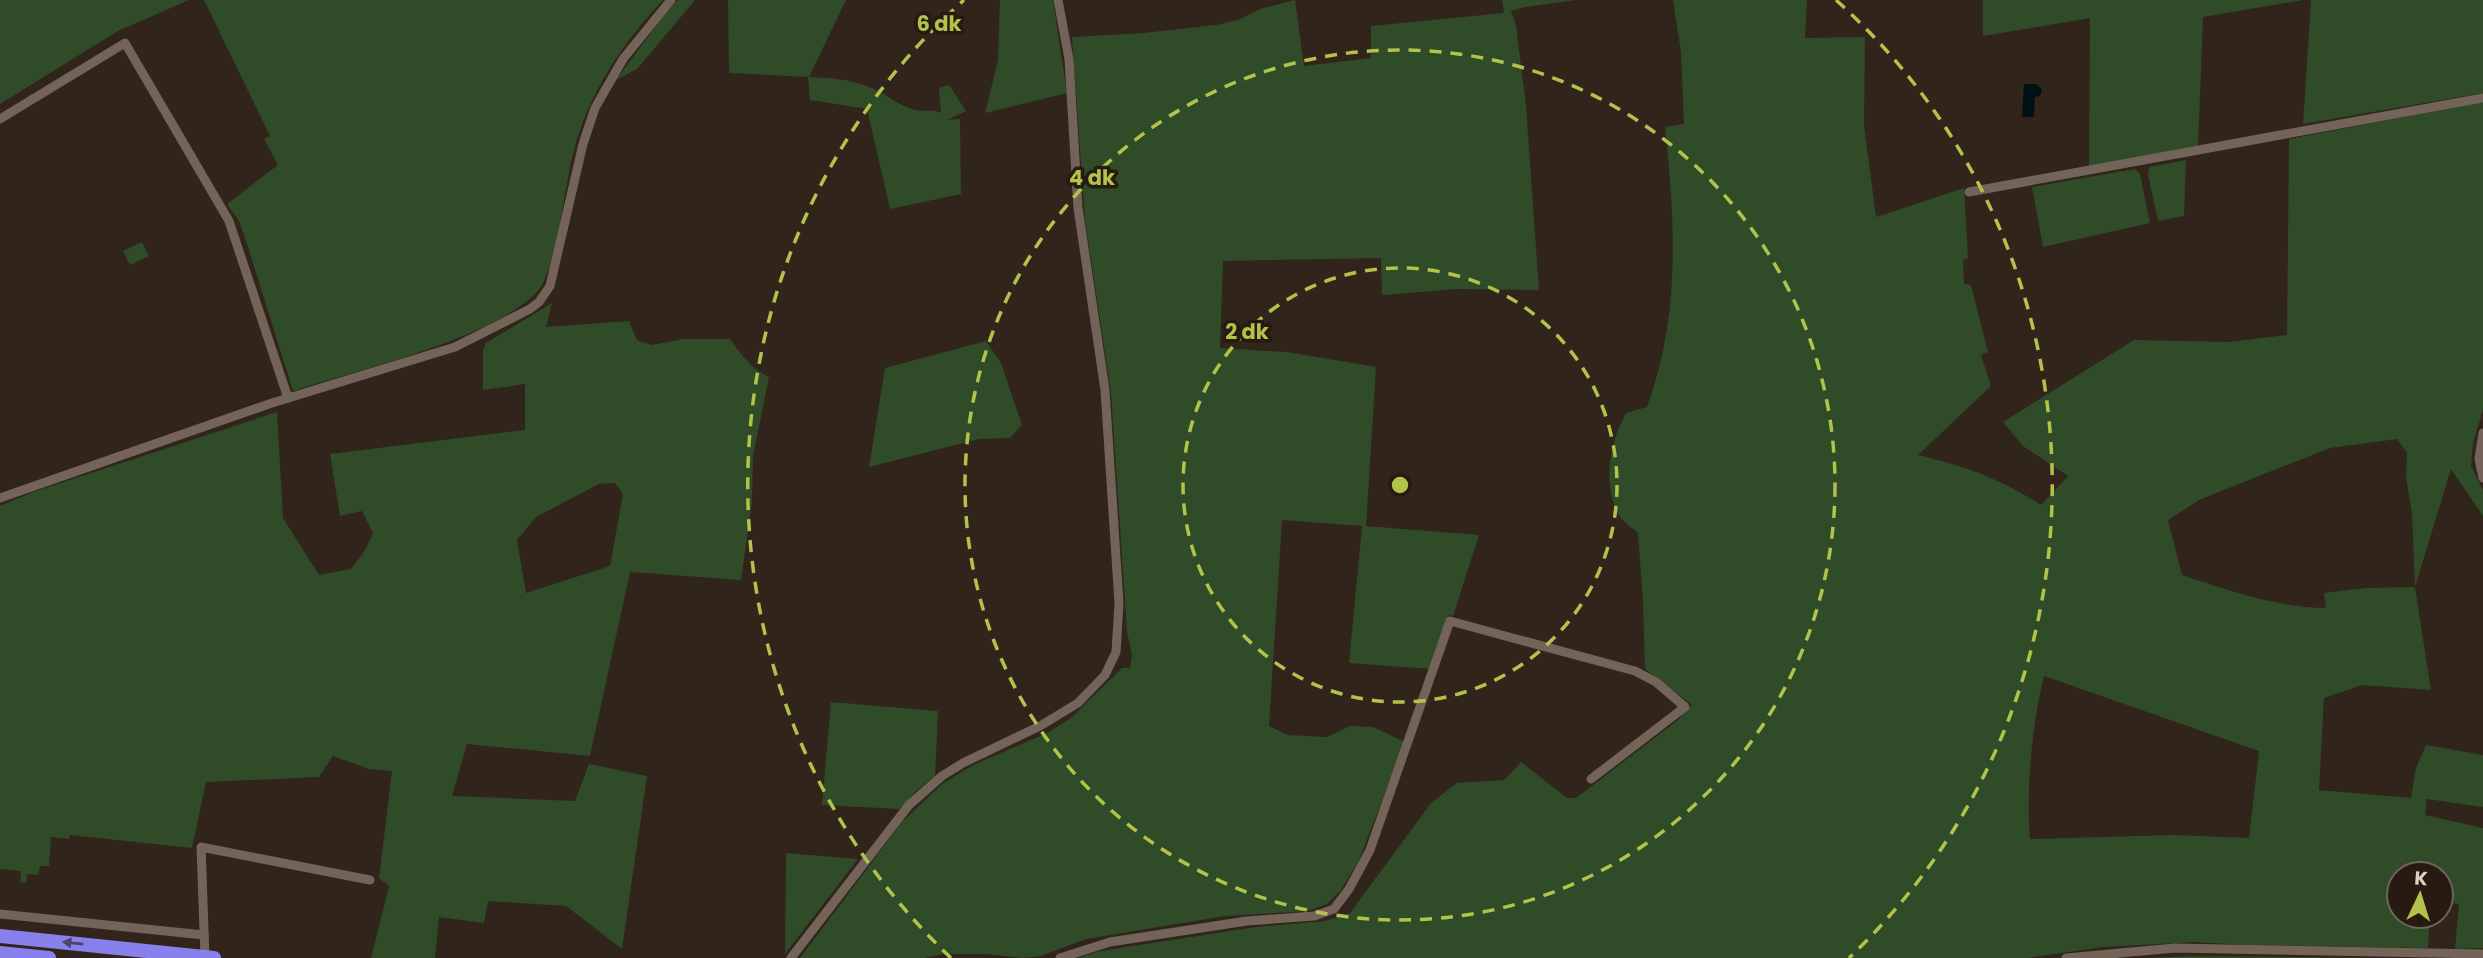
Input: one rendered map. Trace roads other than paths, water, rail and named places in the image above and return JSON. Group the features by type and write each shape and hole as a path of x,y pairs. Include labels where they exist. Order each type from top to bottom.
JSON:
{"highway":[{"path":"0,936 209,958"},
{"path":"0,953 49,958"}],"street":[{"path":"0,498 161,440 455,347 519,316 539,302 550,286 583,144 595,108 623,58 671,0"},
{"path":"791,958 909,804 942,776 963,763 1040,726 1078,703 1105,675 1116,652 1119,603 1105,390 1078,208 1070,72 1058,0"},
{"path":"0,119 125,43 229,221 288,398"},
{"path":"1969,192 2483,98"},
{"path":"2483,433 2479,458 2483,478"},
{"path":"1060,958 1110,942 1247,921 1314,916 1334,909 1349,889 1370,850 1450,621 1635,671 1656,682 1685,707 1591,779"},
{"path":"209,958 204,935 201,847 370,880"},
{"path":"0,914 204,935"},
{"path":"2066,958 2175,948 2483,954"}]}
